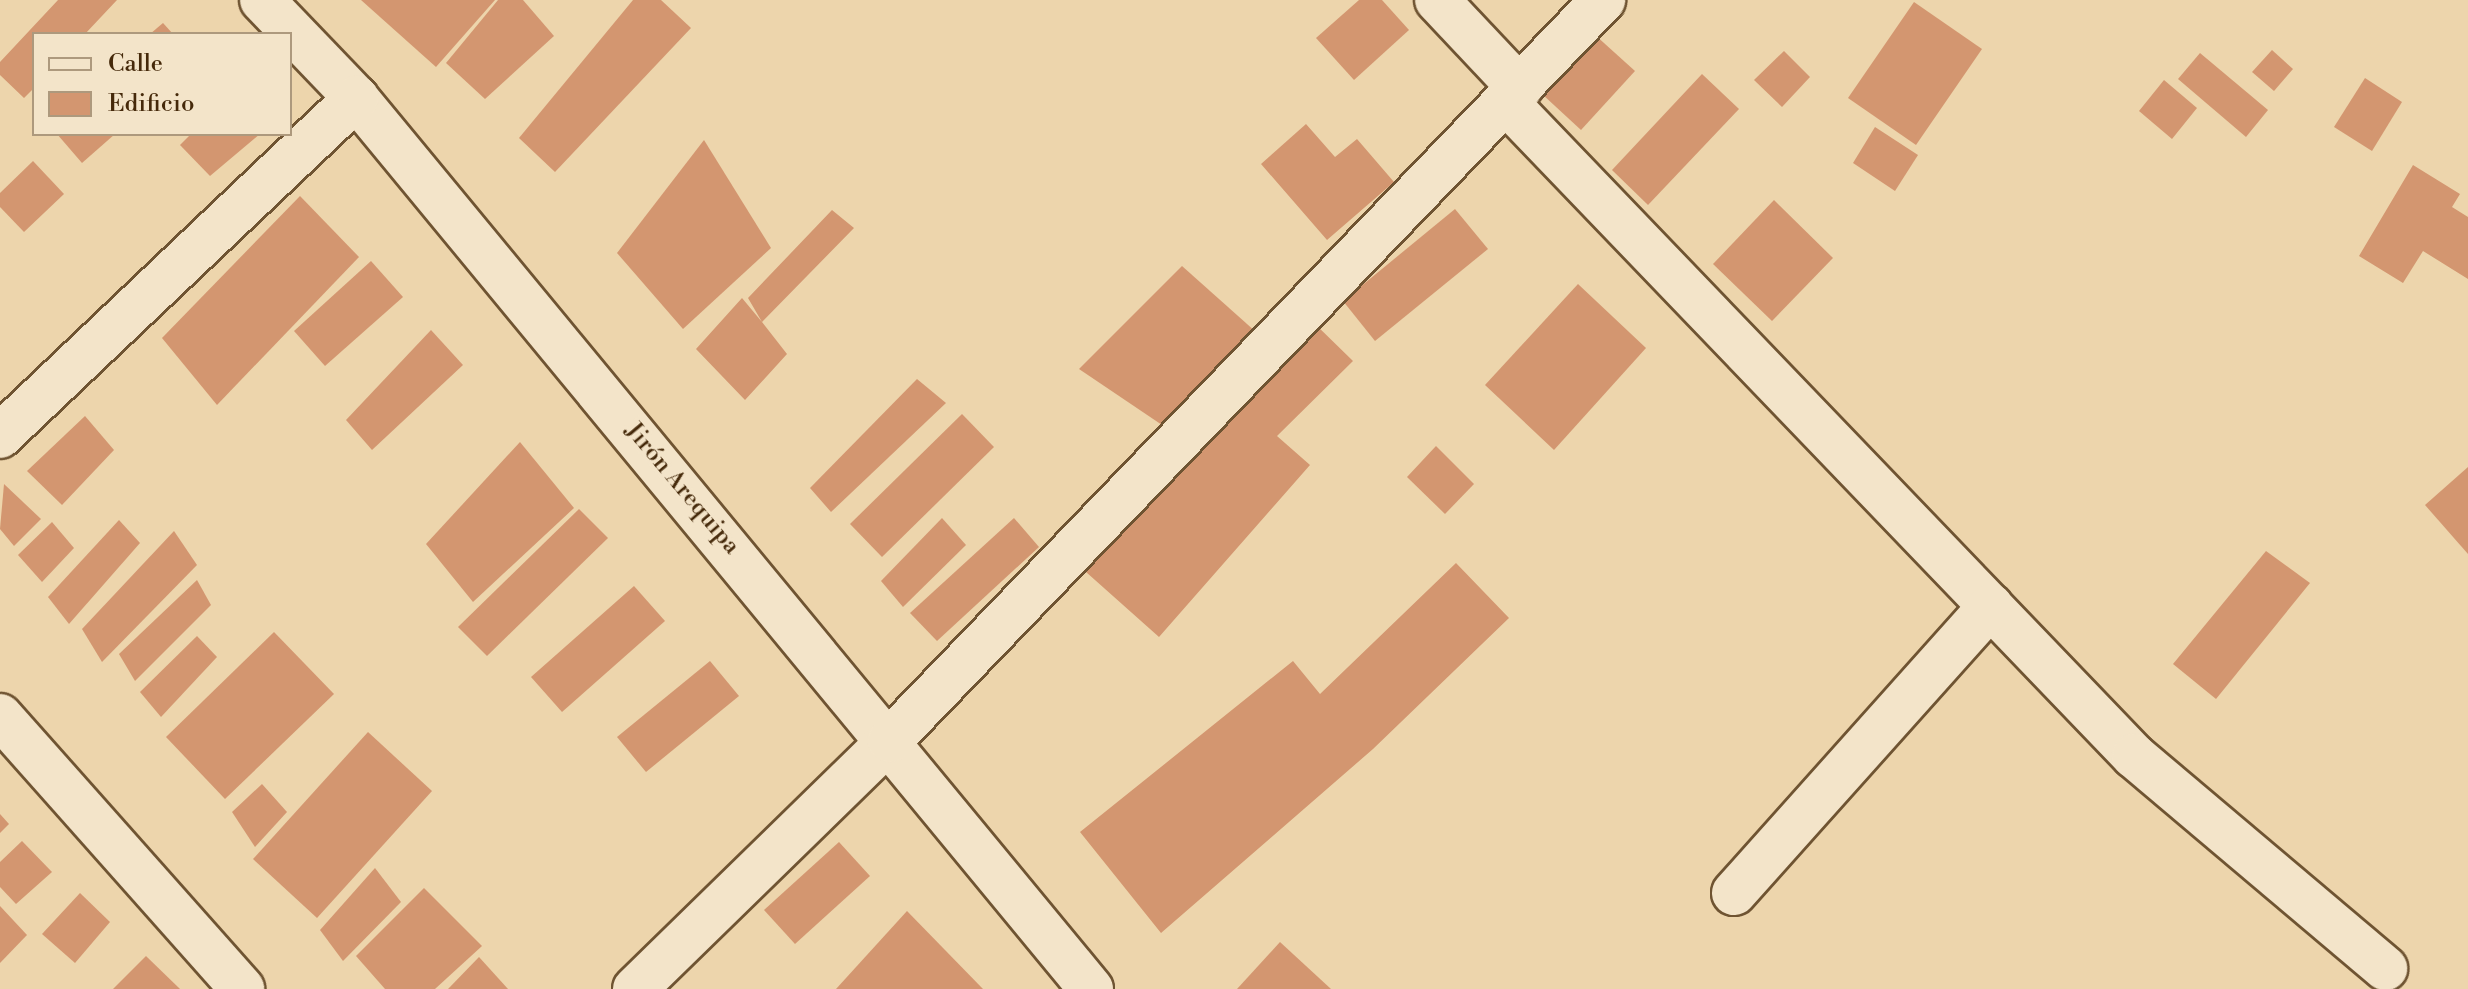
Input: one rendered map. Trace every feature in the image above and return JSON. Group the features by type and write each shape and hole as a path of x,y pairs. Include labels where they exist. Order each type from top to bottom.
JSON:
{"street":[{"name":"Jirón Arequipa","path":"262,0 356,98 890,740 1091,989"},
{"path":"1437,0 1513,95 2134,756 2385,968"},
{"path":"635,989 890,740 1603,0"},
{"path":"0,436 356,98"},
{"path":"1734,893 1991,606"},
{"path":"0,716 242,989"}],"building":[{"path":"58,0 117,0 87,32 32,32 32,90 24,98 0,75 0,62"},
{"path":"361,0 495,0 436,67"},
{"path":"498,0 523,0 554,36 485,99 446,63"},
{"path":"633,0 661,0 691,28 555,172 519,138"},
{"path":"1359,0 1382,0 1409,30 1354,80 1316,38"},
{"path":"1914,2 1982,49 1916,145 1848,98"},
{"path":"163,23 171,32 152,32"},
{"path":"1594,34 1635,71 1581,130 1542,94"},
{"path":"2272,50 2293,69 2274,91 2252,72"},
{"path":"1784,51 1810,77 1782,107 1754,80"},
{"path":"2200,53 2268,110 2246,137 2178,79"},
{"path":"1702,74 1739,109 1648,205 1612,170"},
{"path":"2365,78 2402,102 2372,151 2334,127"},
{"path":"2164,80 2197,108 2172,139 2139,111"},
{"path":"1306,124 1335,157 1357,139 1394,182 1327,240 1261,164"},
{"path":"1875,127 1918,155 1895,191 1853,163"},
{"path":"59,136 113,136 82,163"},
{"path":"189,136 258,136 210,176 180,145"},
{"path":"704,140 771,248 683,329 617,253"},
{"path":"33,161 64,194 24,232 0,207 0,193"},
{"path":"2413,165 2460,194 2452,207 2468,217 2468,279 2423,251 2403,283 2359,256"},
{"path":"300,196 359,257 217,405 162,338"},
{"path":"1774,200 1833,258 1772,321 1713,264"},
{"path":"1455,209 1488,249 1375,341 1343,301"},
{"path":"832,210 854,228 762,322 748,298"},
{"path":"371,261 403,297 325,366 294,331"},
{"path":"1182,266 1256,332 1165,427 1079,369"},
{"path":"1578,284 1646,348 1554,450 1485,385"},
{"path":"742,298 787,354 745,400 696,349"},
{"path":"1311,320 1353,361 1277,436 1310,465 1159,637 1086,572"},
{"path":"431,330 463,365 372,450 346,420"},
{"path":"917,379 946,403 831,512 810,488"},
{"path":"962,414 994,447 882,557 850,524"},
{"path":"85,416 114,450 62,505 27,471"},
{"path":"520,442 574,508 473,602 426,544"},
{"path":"1436,446 1474,484 1445,514 1407,477"},
{"path":"2468,467 2468,554 2425,505"},
{"path":"4,484 41,519 14,546 0,529"},
{"path":"579,509 608,538 487,656 458,627"},
{"path":"942,518 966,545 903,607 881,581"},
{"path":"1014,518 1039,547 937,641 910,613"},
{"path":"119,520 140,543 69,624 48,597"},
{"path":"52,522 74,548 42,582 18,555"},
{"path":"174,531 197,565 102,662 82,629"},
{"path":"2266,551 2310,583 2216,699 2173,664"},
{"path":"1456,563 1509,618 1373,749 1161,933 1080,832 1293,661 1320,694"},
{"path":"197,580 211,605 135,681 119,654"},
{"path":"634,586 665,621 562,712 531,677"},
{"path":"274,632 334,694 225,799 166,737"},
{"path":"197,636 217,657 161,717 140,692"},
{"path":"710,661 739,696 646,772 617,737"},
{"path":"368,732 432,791 317,918 253,859"},
{"path":"262,784 287,812 255,847 232,812"},
{"path":"0,814 9,824 0,833"},
{"path":"22,841 52,872 16,904 0,887 0,862"},
{"path":"839,842 870,876 795,944 764,910"},
{"path":"375,868 401,902 343,961 320,930"},
{"path":"424,888 482,946 435,989 385,989 356,956"},
{"path":"80,893 110,922 75,963 42,934"},
{"path":"0,906 27,935 0,963"},
{"path":"907,911 983,989 836,989"},
{"path":"1280,942 1331,989 1237,989"},
{"path":"146,956 180,989 113,989"},
{"path":"479,957 508,989 448,989"}]}
